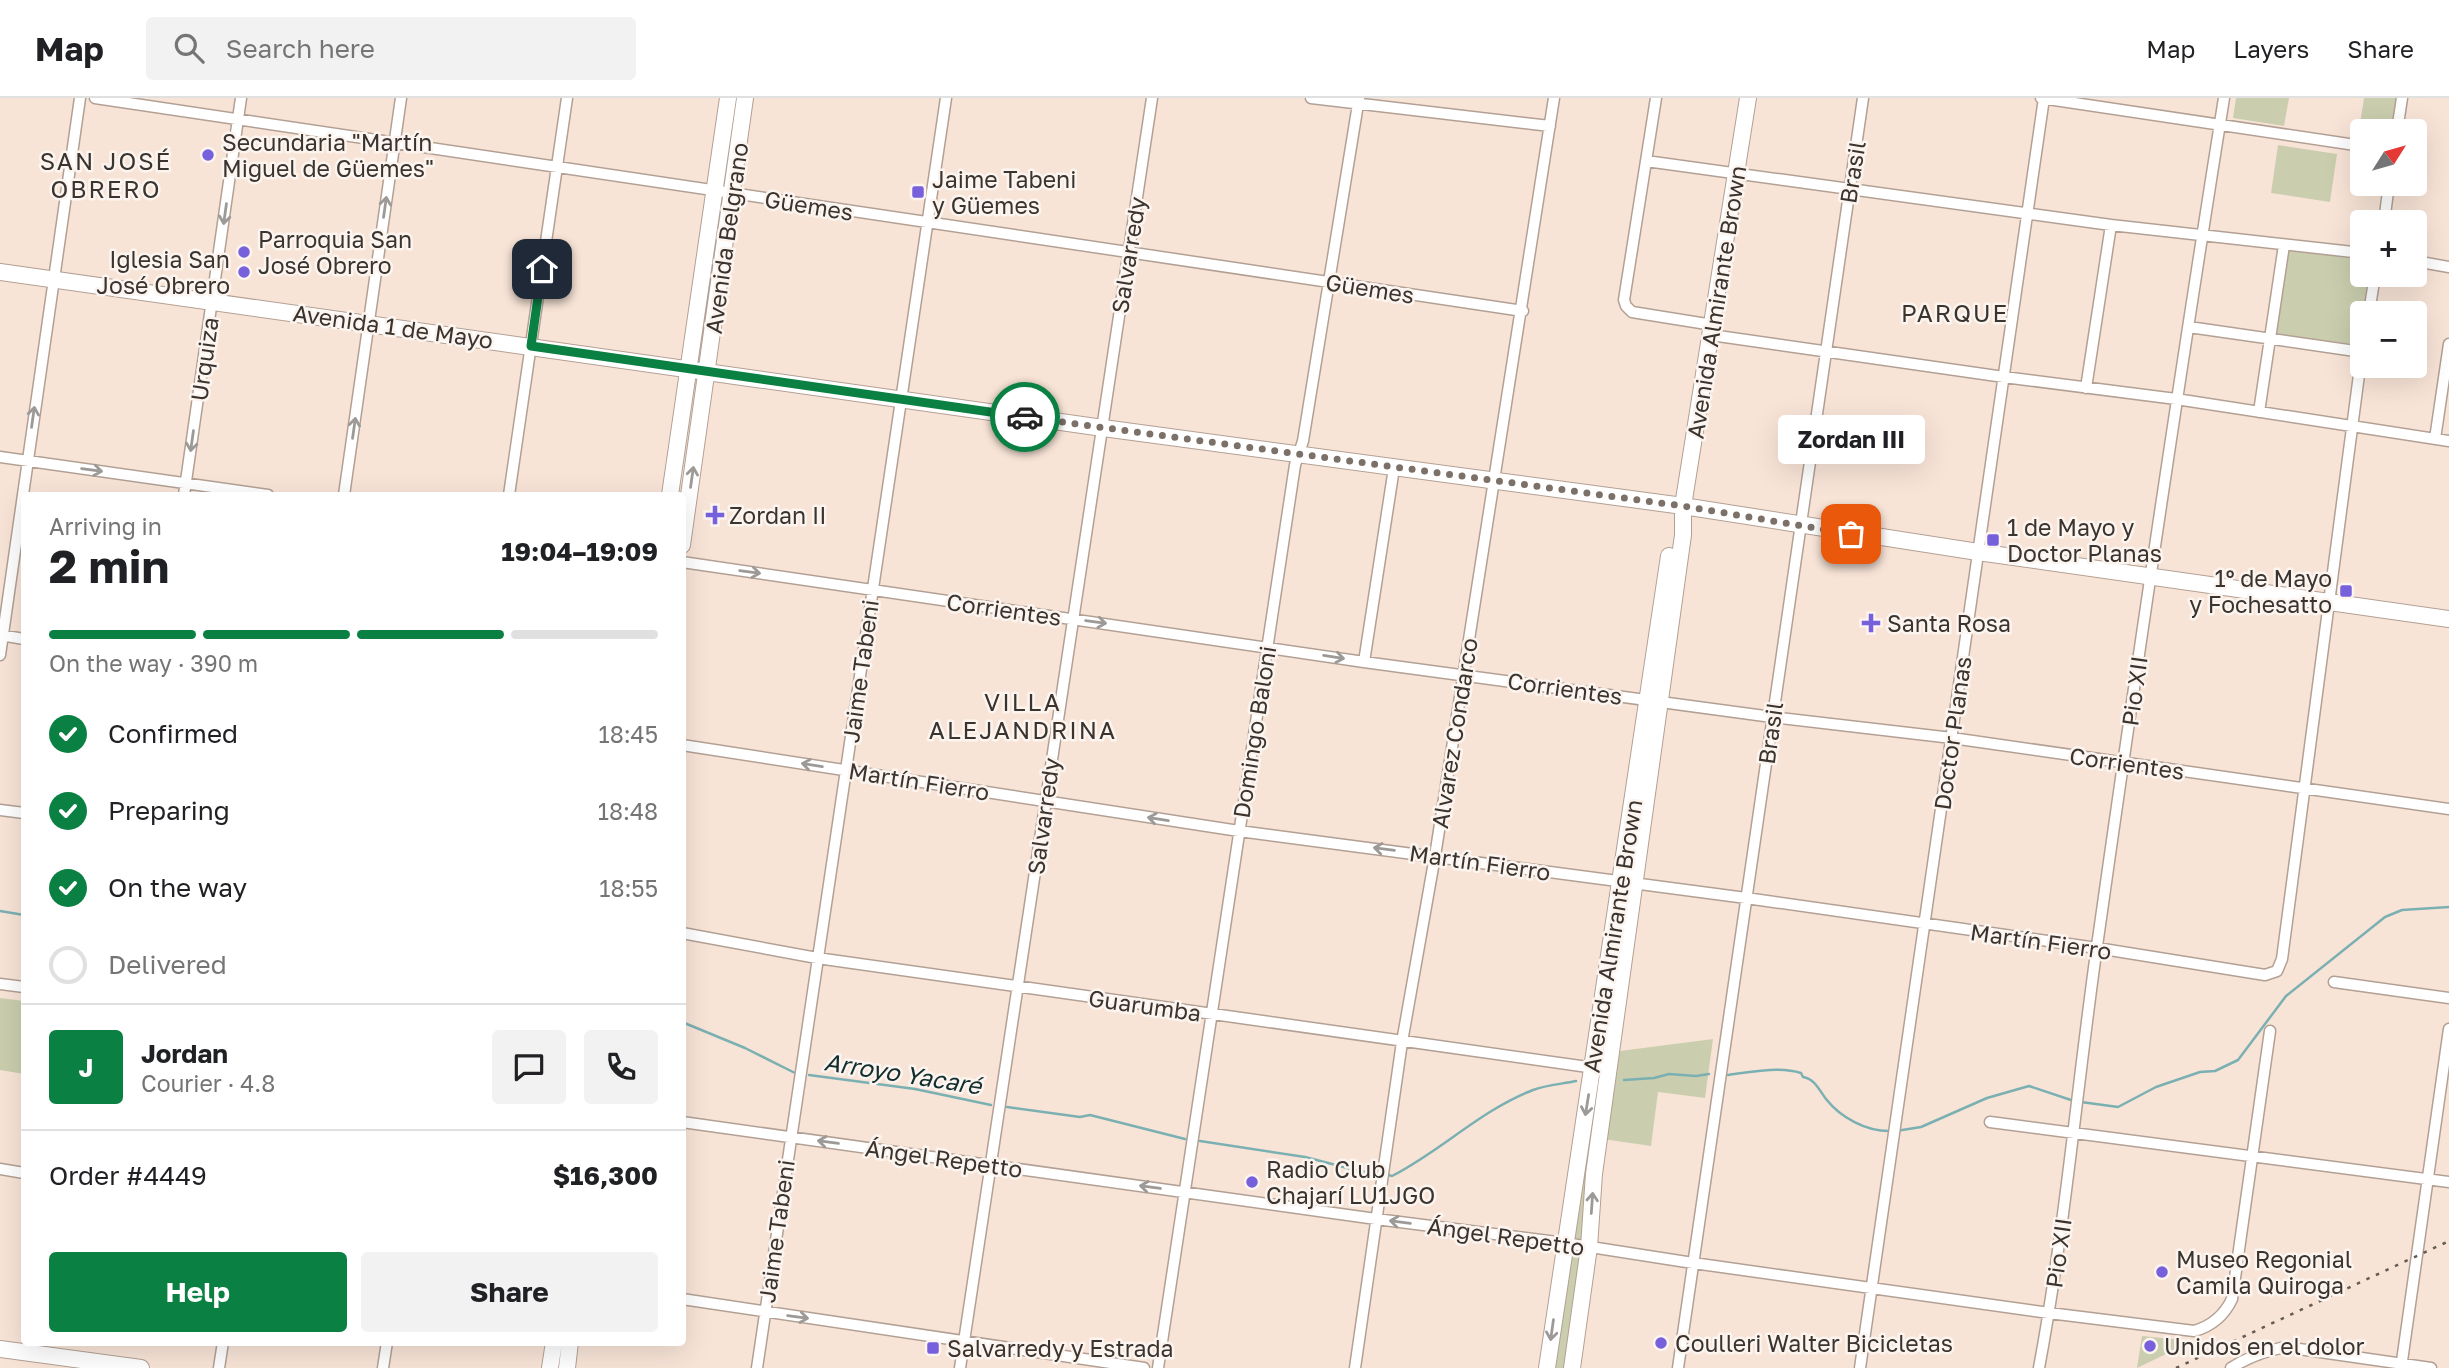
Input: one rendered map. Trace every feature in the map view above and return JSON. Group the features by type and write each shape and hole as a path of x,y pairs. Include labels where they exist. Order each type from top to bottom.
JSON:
{"main road":[{"name":"Avenida Belgrano","path":"670,492 728,98"},
{"name":"Avenida Belgrano","path":"686,517 745,98"},
{"name":"Avenida Almirante Brown","path":"1547,1368 1565,1243 1600,1069 1654,700 1673,531 1683,506 1748,98"},
{"name":"Avenida 1 de Mayo","path":"0,272 1102,428 1683,506 1800,526 2449,620"},
{"name":"Avenida Almirante Brown","path":"1572,1368 1589,1247 1600,1069"},
{"path":"550,1368 553,1346"},
{"path":"567,1368 570,1346"},
{"path":"0,1349 33,1360 59,1349 141,1368"}],"street":[{"path":"22,492 80,98"},
{"name":"Güemes","path":"95,98 1522,311"},
{"name":"Urquiza","path":"185,489 241,98"},
{"path":"344,492 401,98"},
{"path":"509,492 567,98"},
{"name":"Jaime Tabeni","path":"757,1368 946,98"},
{"name":"Salvarredy","path":"960,1368 1152,98"},
{"path":"1311,98 1358,101 1550,126"},
{"name":"Alvarez Condarco","path":"1354,1368 1402,1042 1435,856 1555,98"},
{"path":"1656,98 1624,300 1632,312 1826,351 2176,399 2449,441"},
{"name":"Brasil","path":"1678,1368 1863,98"},
{"path":"2043,98 2350,144"},
{"name":"Doctor Planas","path":"1860,1368 2043,98"},
{"name":"Pio XII","path":"2039,1368 2075,1132 2078,1087 2097,948 2176,399 2224,98"},
{"path":"2399,119 2402,98"},
{"name":"Domingo Baloni","path":"1158,1368 1295,465 1303,441 1358,101"},
{"path":"1646,161 2203,237 2350,252"},
{"path":"2086,388 2111,225"},
{"path":"2259,412 2284,245"},
{"path":"2427,263 2449,267"},
{"path":"2189,327 2350,350"},
{"path":"2435,439 2449,344"},
{"path":"2305,788 2358,378"},
{"path":"0,457 185,489 226,492"},
{"path":"1364,662 1394,468"},
{"path":"0,655 21,501"},
{"name":"Corrientes","path":"686,563 1364,662 1772,717 1952,738 2449,809"},
{"path":"1,635 21,638"},
{"name":"Martín Fierro","path":"686,746 1239,831 1746,898 2265,975 2277,971 2282,959 2305,788"},
{"path":"0,810 21,813"},
{"name":"Guarumba","path":"686,934 817,958 1600,1069"},
{"path":"2334,982 2449,998"},
{"path":"0,984 21,987"},
{"path":"2401,1366 2449,1029"},
{"path":"2253,1155 2270,1031"},
{"path":"1990,1122 2449,1182"},
{"name":"Ángel Repetto","path":"686,1123 2194,1331 2206,1328 2217,1320 2232,1299 2253,1155"},
{"path":"0,1169 21,1172"},
{"path":"686,1300 1144,1368"},
{"path":"219,1368 222,1346"},
{"path":"383,1368 386,1346"},
{"path":"2231,1368 2267,1350 2285,1347 2401,1366 2431,1368"}],"green space":[{"path":"2236,98 2289,98 2284,126 2233,118"},
{"path":"2364,98 2397,98 2394,119 2361,119"},
{"path":"2278,145 2337,154 2330,202 2271,193"},
{"path":"2286,249 2350,257 2350,287 2368,287 2366,301 2350,301 2350,344 2277,335"},
{"path":"0,998 21,1001 21,1074 0,1070"},
{"path":"1713,1039 1705,1098 1658,1092 1651,1146 1603,1139 1620,1051"},
{"path":"1595,1082 1601,1083 1582,1239 1571,1238"},
{"path":"1568,1254 1581,1256 1564,1368 1551,1368"},
{"path":"2142,1336 2193,1341 2137,1368"}],"waterway":[{"name":"Arroyo Yacaré","path":"2081,1102 2118,1107 2156,1087 2200,1072 2215,1071 2238,1060 2286,996 2385,917 2402,910 2449,907"},
{"name":"Arroyo Yacaré","path":"0,911 21,914"},
{"name":"Arroyo Yacaré","path":"686,1024 745,1048 795,1073"},
{"name":"Arroyo Yacaré","path":"1728,1075 1774,1070 1801,1073 1803,1077 1814,1082 1832,1106 1846,1117 1872,1129 1889,1131"},
{"name":"Arroyo Yacaré","path":"1624,1080 1669,1074 1709,1074"},
{"name":"Arroyo Yacaré","path":"809,1075 915,1089 991,1105"},
{"name":"Arroyo Yacaré","path":"1385,1174 1392,1176 1410,1166 1478,1119 1514,1098 1538,1088 1576,1081"},
{"name":"Arroyo Yacaré","path":"1896,1131 1921,1127 1987,1098 2029,1086 2074,1101"},
{"name":"Arroyo Yacaré","path":"1007,1107 1080,1117 1090,1115 1185,1139"},
{"name":"Arroyo Yacaré","path":"1200,1141 1305,1157 1359,1171 1379,1173"}],"railway":[{"path":"2176,1368 2449,1241"}],"way so far":[{"path":"1025,417 1683,506 1851,534"}],"place":[{"name":"Secundaria \"Martín Miguel de Güemes\"","path":"208,155"},
{"name":"Jaime Tabeni y Güemes","path":"918,192"},
{"name":"Parroquia San José Obrero","path":"244,252"},
{"name":"Iglesia San José Obrero","path":"244,272"},
{"name":"Zordan II","path":"715,515"},
{"name":"Zordan III","path":"1851,534"},
{"name":"1 de Mayo y Doctor Planas","path":"1993,540"},
{"name":"1º de Mayo y Fochesatto","path":"2346,591"},
{"name":"Santa Rosa","path":"1871,623"},
{"name":"Radio Club Chajarí LU1JGO","path":"1252,1182"},
{"name":"Museo Regonial Camila Quiroga","path":"2162,1272"},
{"name":"Coulleri Walter Bicicletas","path":"1661,1343"},
{"name":"Unidos en el dolor","path":"2150,1346"},
{"name":"Salvarredy y Estrada","path":"933,1348"}],"district":[{"name":"SAN JOSÉ OBRERO","path":"106,174"},
{"name":"PARQUE","path":"1955,312"},
{"name":"VILLA ALEJANDRINA","path":"1023,715"}],"route":[{"path":"542,269 531,346 1025,417"}]}
